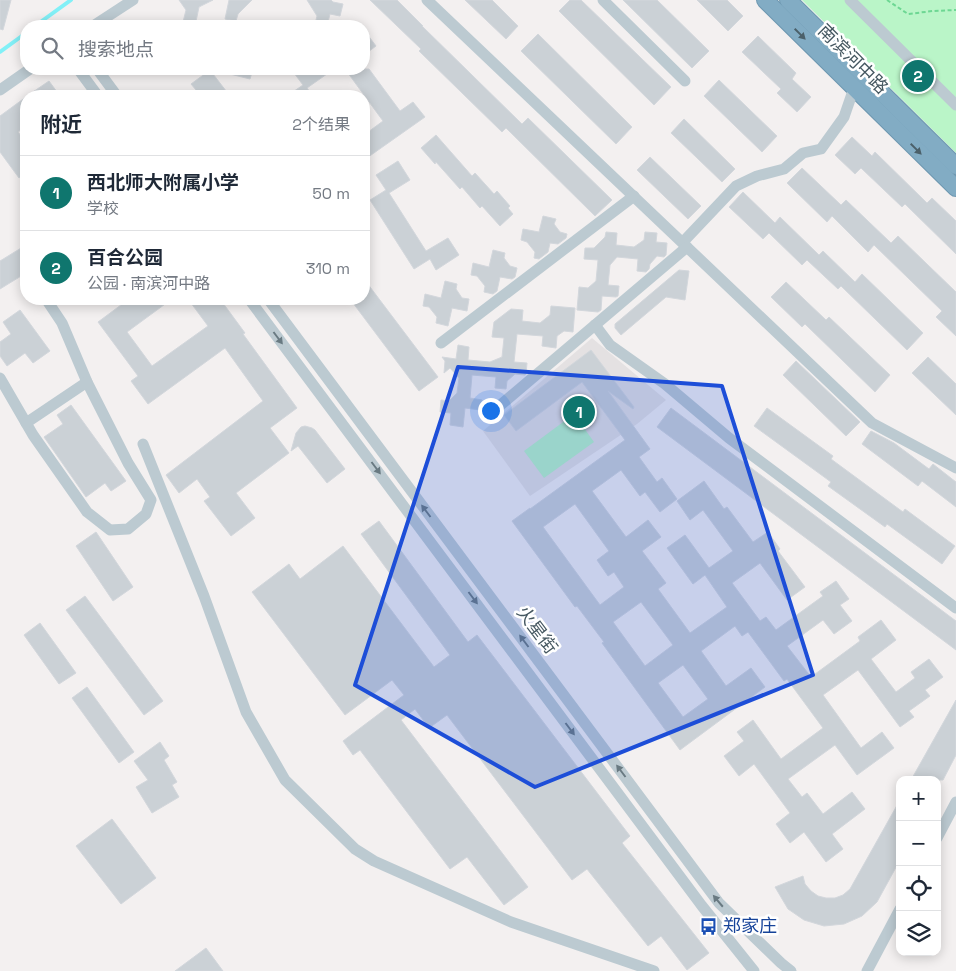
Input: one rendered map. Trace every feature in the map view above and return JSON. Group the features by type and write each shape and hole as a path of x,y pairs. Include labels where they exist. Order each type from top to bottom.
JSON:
{"highway":[{"name":"南滨河中路","path":"765,0 956,188"},
{"name":"南滨河中路","path":"788,0 956,166"}],"street":[{"path":"102,20 131,0"},
{"path":"427,0 872,423 956,468"},
{"path":"603,0 685,80"},
{"path":"850,0 956,105"},
{"path":"0,90 21,75"},
{"path":"82,75 94,90"},
{"path":"102,75 113,90"},
{"path":"498,408 685,245 736,186 757,176 784,169 803,153 821,148 844,117 854,88"},
{"path":"441,342 634,196"},
{"path":"0,378 33,435 87,512 110,530 128,529 146,514 151,500 128,463 87,382 62,323 50,305"},
{"name":"火星街","path":"253,305 702,906 754,971"},
{"name":"火星街","path":"272,305 719,903 791,971"},
{"path":"595,325 610,345 665,384 729,438 956,608"},
{"path":"26,422 87,382"},
{"path":"143,444 204,596 246,712 285,780 355,849 374,861 511,922 654,971"},
{"path":"941,830 956,802"},
{"path":"870,970 899,911"}],"path":[{"path":"887,0 908,14 956,10"}],"highlighted area":[{"path":"458,367 722,386 813,675 535,787 355,685"}],"shaded area":[{"path":"592,338 666,400 637,424 530,496 483,431"}],"green space":[{"path":"802,0 956,0 956,153"},
{"path":"574,414 594,442 544,478 524,451"}],"building":[{"path":"0,0 11,0 3,30 0,29"},
{"path":"179,0 213,0 199,7 196,20 184,20 186,10"},
{"path":"229,0 252,0 238,14 236,20 225,19"},
{"path":"307,0 331,0 343,4 340,16 330,14 328,20 316,20 317,16"},
{"path":"370,0 397,0 522,124 528,118 612,200 595,216 506,128 502,132"},
{"path":"465,0 492,0 518,26 506,39"},
{"path":"570,0 581,0 671,87 654,105 559,11"},
{"path":"623,0 657,0 709,51 692,68"},
{"path":"697,0 727,0 743,16 728,31"},
{"path":"538,34 632,127 616,144 521,51"},
{"path":"758,36 796,73 792,79 811,97 797,112 777,93 781,89 742,52"},
{"path":"370,38 376,46 370,50"},
{"path":"370,70 400,111 413,102 425,117 370,156 370,131 383,121 370,103 370,90 360,90 349,75 370,75"},
{"path":"203,75 214,75 225,90 196,90 191,84"},
{"path":"234,75 251,75 250,79"},
{"path":"296,75 325,75 307,88 308,90 296,90 303,85"},
{"path":"719,80 777,136 762,152 704,96"},
{"path":"49,81 56,90 36,90"},
{"path":"20,101 20,130 18,132 20,134 19,178 0,152 0,116"},
{"path":"684,119 735,169 722,182 671,133"},
{"path":"436,135 472,176 475,173 494,194 497,191 510,206 508,208 513,214 500,226 482,206 480,208 462,187 460,189 421,148"},
{"path":"852,137 872,156 875,152 927,203 932,198 956,221 956,254 905,204 902,207 861,168 855,174 835,155"},
{"path":"650,157 701,206 688,219 637,170"},
{"path":"398,161 410,180 389,193 426,251 448,238 459,255 436,270 430,259 414,269 370,200 386,190 376,175"},
{"path":"802,168 841,205 846,200 891,243 898,236 956,292 956,336 936,317 942,311 874,245 868,252 832,216 827,222 787,183"},
{"path":"743,192 775,223 780,217 819,255 823,251 855,282 862,274 923,333 907,350 841,286 838,289 807,260 802,265 769,233 763,239 729,207"},
{"path":"543,216 556,219 554,224 560,232 567,234 566,238 558,244 550,243 548,252 539,259 534,258 535,252 527,242 521,240 523,229 539,232"},
{"path":"606,232 617,233 616,245 634,247 644,240 645,232 657,233 656,242 667,243 666,255 664,257 657,256 646,272 637,271 638,259 617,257 610,265 608,285 619,286 618,296 602,296 601,310 598,312 577,310 579,287 588,288 596,281 598,260 584,259 585,248 594,248 605,237"},
{"path":"20,249 20,277 0,289 0,261"},
{"path":"493,250 505,253 504,258 510,266 517,268 515,277 512,279 500,277 497,291 493,294 484,292 485,286 477,276 471,275 473,263 489,267"},
{"path":"679,270 689,271 685,300 666,297 621,335 615,328 615,324"},
{"path":"445,281 457,284 456,289 462,298 469,299 467,311 452,308 448,326 436,323 437,317 429,307 423,306 425,294 441,298"},
{"path":"786,282 826,320 829,317 890,375 875,392 805,324 802,327 771,297"},
{"path":"370,287 438,377 419,391 354,305 370,305"},
{"path":"121,305 164,305 127,332 152,366 208,326 192,305 224,305 245,333 243,334 297,408 270,428 289,453 236,493 255,518 231,536 204,501 210,497 197,479 179,493 166,475 263,401 225,348 148,404 131,381 138,376 98,322"},
{"path":"551,306 575,308 573,332 564,331 557,336 556,348 542,346 543,336 517,334 514,362 527,363 526,374 515,374 507,381 506,389 495,388 496,377 472,375 470,398 482,400 481,410 465,408 463,427 450,425 451,413 440,412 441,400 449,401 457,393 459,378 450,368 444,373 445,361 442,357 456,359 458,345 469,347 468,360 490,362 502,357 504,338 492,337 494,322 511,309 523,310 522,321 540,323 550,315"},
{"path":"20,310 50,351 33,363 25,353 7,366 0,356 0,342 11,334 3,322"},
{"path":"591,350 634,407 633,409 608,391 650,449 639,457 657,482 662,478 677,499 660,512 645,492 640,496 621,470 592,491 626,537 648,520 661,537 642,551 666,583 658,589 690,633 727,607 705,575 693,584 667,548 685,535 709,568 733,551 703,510 690,520 677,501 704,481 724,509 727,507 753,542 768,532 780,549 778,551 805,587 787,600 760,563 732,583 760,621 766,617 776,630 823,596 820,592 836,581 849,599 840,605 852,621 834,634 823,620 787,646 811,677 860,641 858,637 881,620 896,640 871,659 896,692 915,678 911,672 929,659 943,677 925,690 930,696 909,711 914,717 900,727 858,670 823,695 861,748 882,732 894,748 857,775 835,745 788,779 802,797 807,793 823,814 852,792 865,809 832,834 843,849 826,862 804,832 790,843 776,824 790,813 754,764 739,776 724,756 744,741 737,732 753,720 781,759 823,728 787,679 784,681 748,632 742,636 735,626 701,651 726,686 751,668 765,687 680,750 602,643 604,642 577,606 575,607 512,521 625,440 582,382 516,431 504,415","holes":["575,504 609,551 597,560 608,576 614,572 624,587 600,605 543,527","641,602 673,645 645,666 613,622","683,665 708,699 683,717 658,683"]},
{"path":"928,357 956,384 956,415 912,373"},
{"path":"796,361 860,422 846,436 783,375"},
{"path":"71,405 126,481 111,491 105,483 86,497 44,437 63,424 57,415"},
{"path":"671,408 956,621 956,650 657,427"},
{"path":"767,408 833,456 831,459 903,512 905,509 955,546 942,564 887,524 885,527 828,486 831,482 754,426"},
{"path":"305,426 315,430 345,469 327,483 298,446 291,451 296,433 301,427"},
{"path":"871,431 894,443 929,469 933,464 956,482 956,507 922,481 918,486 862,444"},
{"path":"379,521 468,642 477,635 630,836 622,843 709,953 687,970 661,936 648,946 587,869 572,880 447,715 429,728 415,709 401,720 528,887 504,905 467,857 450,869 360,750 353,755 343,741 404,695 392,680 345,715 252,592 289,564 300,579 343,546 434,667 450,655 361,534"},
{"path":"96,532 133,587 113,601 76,546"},
{"path":"85,596 163,701 144,715 66,610"},
{"path":"40,623 76,673 59,684 24,635"},
{"path":"87,687 134,752 119,763 72,698"},
{"path":"956,700 956,755 943,780 941,780 941,776 913,776"},
{"path":"160,742 169,756 164,760 177,782 172,785 179,797 152,813 136,787 148,780 134,761"},
{"path":"896,807 896,867 877,902 862,916 844,924 824,926 804,920 788,909 775,887 803,876 805,884 818,896 835,898 843,895 850,889"},
{"path":"112,819 156,878 121,904 76,846"},
{"path":"206,948 223,971 175,971"}],"waterway":[{"path":"43,20 71,0"},
{"path":"0,52 20,37"}],"place":[{"name":"百合公园","path":"918,76"},
{"name":"西北师大附属小学","path":"579,412"},
{"name":"郑家庄","path":"709,926"}]}
